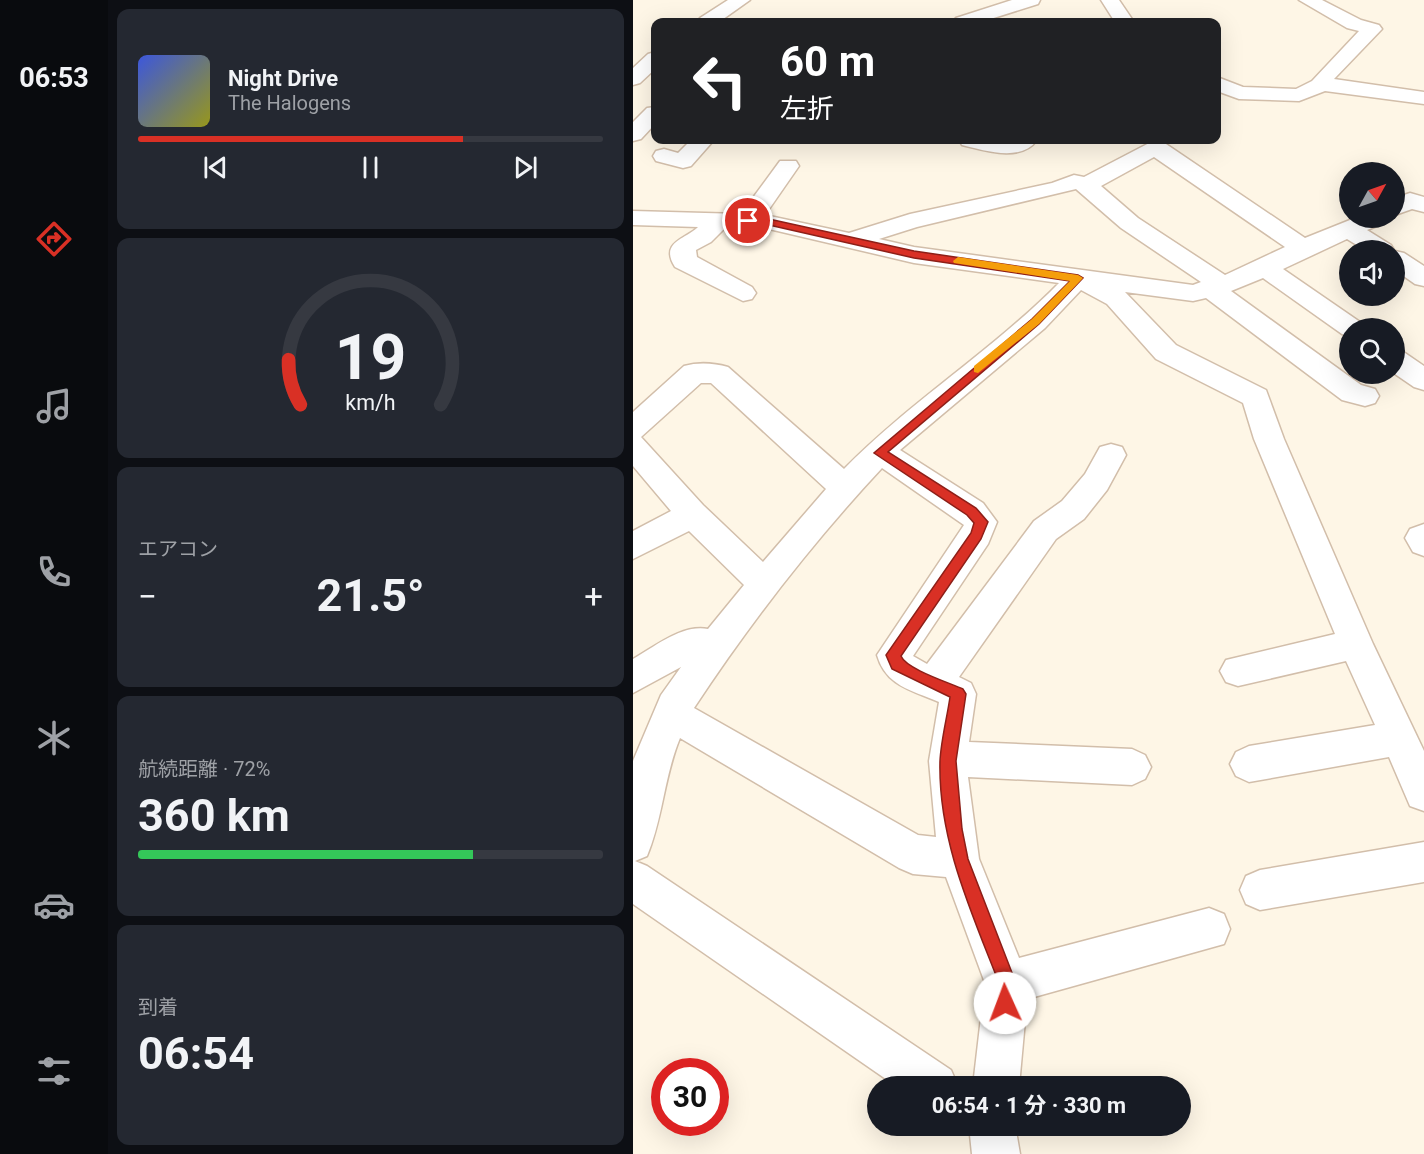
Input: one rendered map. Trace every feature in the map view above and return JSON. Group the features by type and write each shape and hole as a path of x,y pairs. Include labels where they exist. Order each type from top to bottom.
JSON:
{"street":[{"path":"713,18 741,0"},
{"path":"976,18 1031,0"},
{"path":"1110,0 1121,18"},
{"path":"1308,0 1354,24 1372,29 1322,80 1322,84"},
{"path":"1008,8 1024,18"},
{"path":"633,79 651,62"},
{"path":"1221,85 1239,93 1299,95 1322,84 1424,98"},
{"path":"633,134 651,116"},
{"path":"664,156 683,161 699,144"},
{"path":"986,144 1003,148 1014,144"},
{"path":"847,241 910,221 1059,188 1074,182 1087,184 1138,156 1284,258 1341,318"},
{"path":"748,221 788,166"},
{"path":"1087,184 1092,193 1352,393 1365,396"},
{"path":"1405,203 1410,200 1424,205"},
{"path":"633,218 769,222 914,255 1193,293 1217,287 1354,228"},
{"path":"719,220 702,237 684,246 684,261 743,293"},
{"path":"1350,230 1366,240"},
{"path":"1405,266 1424,278"},
{"path":"633,842 641,760 716,645 764,584 845,488 880,453 1036,322 1078,278"},
{"path":"1078,278 1116,298 1165,352 1256,397 1269,439 1356,644 1424,793"},
{"path":"1405,367 1424,380"},
{"path":"633,429 695,373 718,374 845,488"},
{"path":"633,446 692,514 764,584"},
{"path":"880,453 972,512 981,522 977,535 894,655 897,664 910,673 958,694 948,761 959,859 1008,983 997,1076"},
{"path":"935,682 1045,530 1073,510 1096,482 1111,455"},
{"path":"633,546 692,514"},
{"path":"1424,537 1421,538 1424,543"},
{"path":"633,677 695,641 716,645"},
{"path":"1238,671 1356,644"},
{"path":"671,714 913,854 959,859"},
{"path":"1249,765 1399,738"},
{"path":"948,761 973,759 1132,767"},
{"path":"1260,890 1424,862"},
{"path":"633,880 920,1076"},
{"path":"1008,983 1209,929"},
{"path":"994,1136 996,1154"}],"slow traffic":[{"path":"958,261 1078,278 1036,322 978,369"}],"route":[{"path":"748,221 769,222 914,255 1078,278 1036,322 887,444 880,453 972,512 981,522 977,535 894,655 897,664 910,673 958,694 948,761 954,829 959,859 1008,983 1005,1003"}]}
